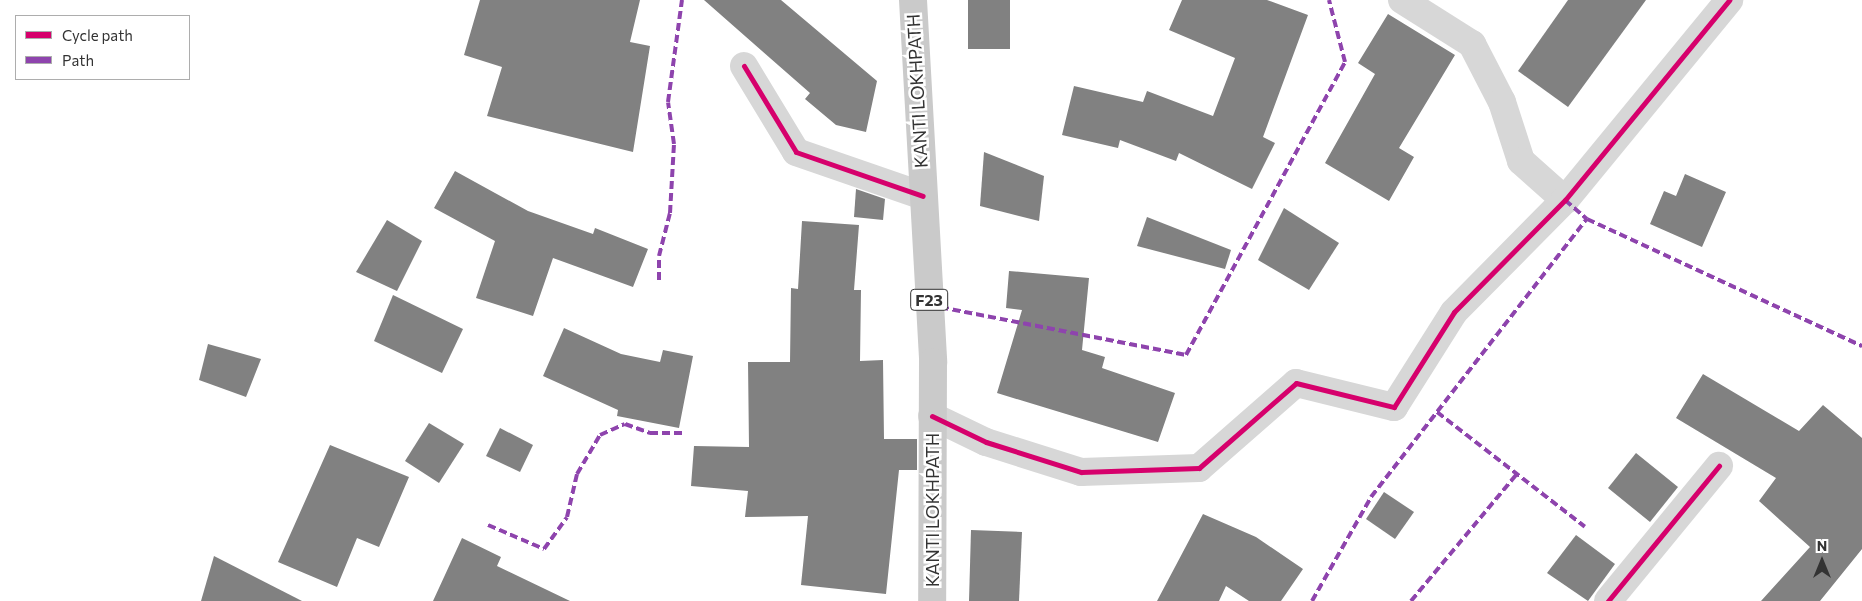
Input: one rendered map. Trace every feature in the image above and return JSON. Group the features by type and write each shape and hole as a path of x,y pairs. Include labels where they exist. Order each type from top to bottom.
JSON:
{"main road":[{"name":"KANTI LOKHPATH","path":"913,0 933,362 932,601"}],"street":[{"path":"1402,0 1472,44 1502,102 1521,161 1565,200"},
{"path":"932,416 986,442 1081,472 1200,468 1296,383 1394,407 1454,312 1565,200 1729,0"},
{"path":"744,66 796,152 923,196"},
{"path":"1608,601 1719,466"}],"building":[{"path":"480,0 640,0 630,42 650,46 633,152 487,116 502,67 464,55"},
{"path":"704,0 781,0 877,81 866,132 836,125 805,99 810,93"},
{"path":"968,0 1010,0 1010,49 968,49"},
{"path":"1182,0 1267,0 1308,15 1263,137 1275,143 1252,189 1179,153 1176,161 1120,140 1118,148 1062,135 1074,86 1143,102 1147,91 1213,116 1235,58 1169,30"},
{"path":"1568,0 1646,0 1568,107 1518,71"},
{"path":"1388,14 1455,55 1399,148 1414,157 1389,201 1325,163 1375,74 1358,63"},
{"path":"984,152 1044,176 1039,221 980,206"},
{"path":"455,171 528,211 593,234 595,228 648,249 633,287 553,258 533,316 476,298 495,241 434,208"},
{"path":"1685,174 1726,192 1702,247 1650,224 1664,191 1676,196"},
{"path":"856,189 885,199 883,220 854,217"},
{"path":"1284,208 1339,243 1309,290 1258,260"},
{"path":"1147,217 1231,250 1225,269 1137,246"},
{"path":"387,220 422,241 397,291 356,272"},
{"path":"802,221 859,225 854,290 861,290 860,361 883,360 884,439 917,439 917,470 899,470 886,594 801,585 808,516 745,517 748,491 691,486 694,446 749,447 748,362 790,362 791,288 798,289"},
{"path":"1009,271 1089,278 1082,350 1105,357 1102,368 1175,393 1158,442 997,393 1022,310 1006,308"},
{"path":"393,295 463,329 442,373 374,341"},
{"path":"564,328 621,354 660,362 663,350 693,356 679,428 617,416 618,410 543,376"},
{"path":"208,344 261,359 246,397 199,380"},
{"path":"1703,374 1799,431 1823,405 1862,438 1862,549 1820,601 1761,601 1810,547 1759,501 1776,478 1676,418"},
{"path":"429,423 464,444 439,483 405,461"},
{"path":"500,428 533,445 520,472 486,456"},
{"path":"330,445 409,477 379,547 357,538 337,587 278,562"},
{"path":"1636,453 1678,487 1650,522 1608,488"},
{"path":"1384,492 1414,512 1395,539 1366,519"},
{"path":"1203,514 1256,537 1303,569 1281,601 1249,601 1226,586 1219,601 1157,601"},
{"path":"971,530 1022,532 1019,601 969,601"},
{"path":"1576,535 1615,564 1588,601 1547,573"},
{"path":"462,538 501,557 497,566 570,601 433,601"},
{"path":"214,556 302,601 201,601"}],"marked path":[{"path":"659,280 659,256 670,213 674,144 668,102 682,0"},
{"path":"929,305 1186,355 1345,62 1329,0"},
{"path":"1565,200 1587,219 1862,346"},
{"path":"1312,601 1371,497 1587,219"},
{"path":"1437,412 1585,527"},
{"path":"488,525 544,549 567,517 577,474 600,435 625,424 650,433 682,433"},
{"path":"1411,601 1517,474"}],"cycle path":[{"path":"932,416 986,442 1081,472 1199,468 1296,383 1394,407 1454,312 1565,200 1729,0"},
{"path":"744,66 796,152 923,196"},
{"path":"1608,601 1719,466"}]}
